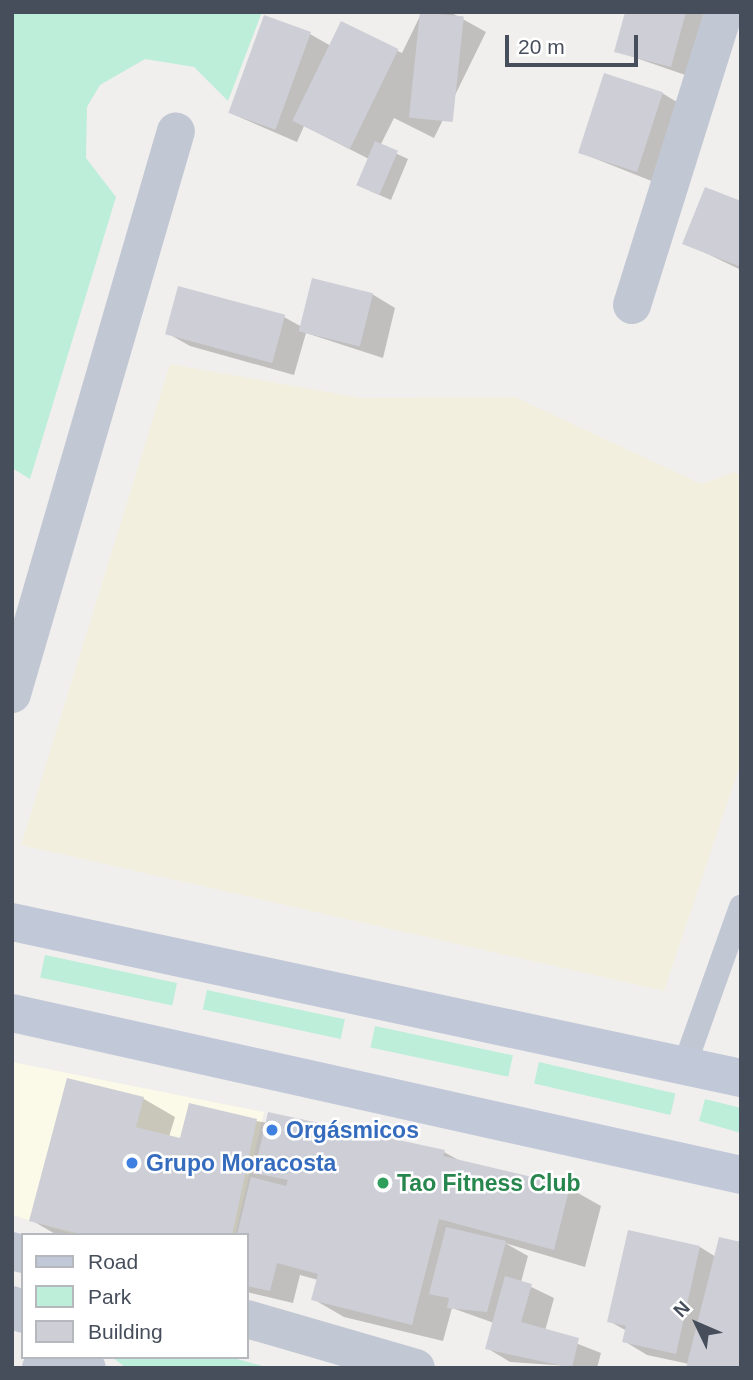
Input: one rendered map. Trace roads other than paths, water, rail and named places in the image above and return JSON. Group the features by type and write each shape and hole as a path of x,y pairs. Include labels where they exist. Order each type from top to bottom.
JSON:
{"main road":[{"path":"12,922 741,1078"},
{"path":"12,1013 741,1175"}],"street":[{"path":"632,304 724,12"},
{"path":"12,694 176,131"},
{"path":"248,1319 416,1368"}],"lane":[{"path":"685,1064 741,908"}],"place":[{"name":"Orgásmicos","path":"272,1130"},
{"name":"Grupo Moracosta","path":"132,1163"},
{"name":"Tao Fitness Club","path":"383,1183"}]}
